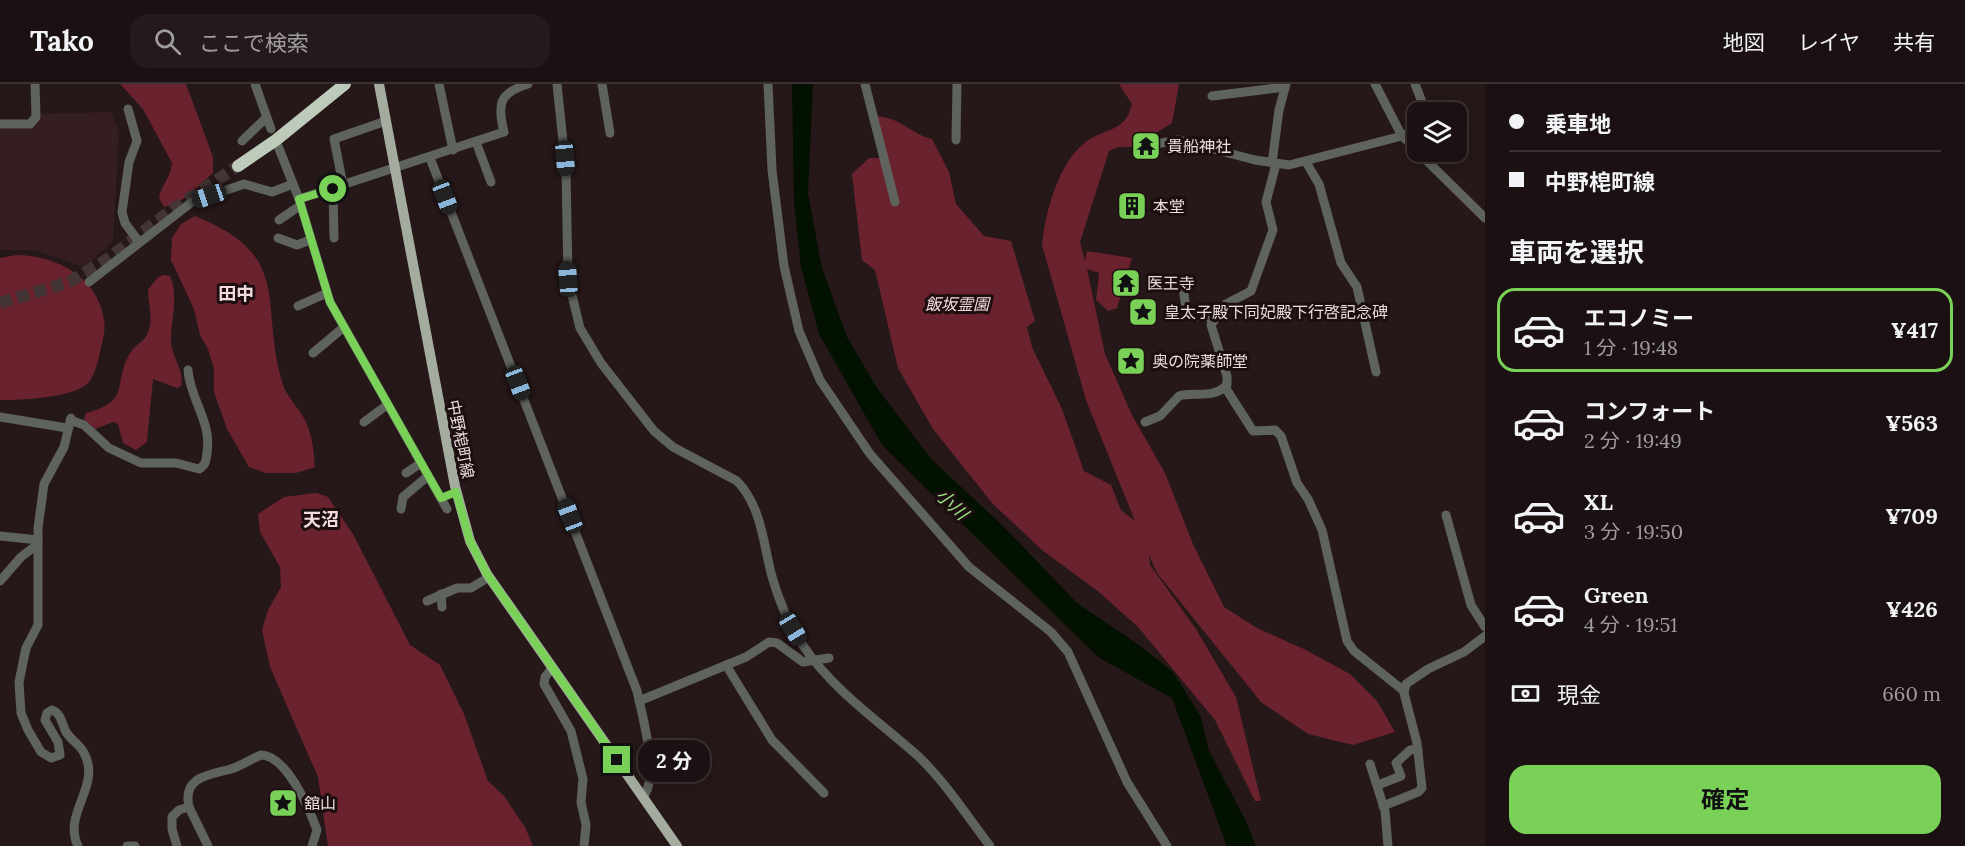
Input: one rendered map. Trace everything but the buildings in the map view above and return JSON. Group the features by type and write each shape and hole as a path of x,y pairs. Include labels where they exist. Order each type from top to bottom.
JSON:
{"highway":[{"path":"238,166 276,140 345,84"}],"main road":[{"name":"中野梍町線","path":"379,84 456,492 470,541 489,577 677,846"}],"street":[{"path":"0,124 30,124 36,117 35,84"},
{"path":"255,84 271,129"},
{"path":"439,84 453,150"},
{"path":"279,220 300,202 333,189 504,132 499,114 500,104 507,87 528,84"},
{"path":"557,84 566,170 568,279 580,328 601,363 654,431 674,447 737,481 745,489 756,510 771,573 785,613 814,660 834,683 920,759 943,784 990,846"},
{"path":"602,84 610,133"},
{"path":"768,84 773,180 784,266 799,331 820,380 834,404 870,454 969,567 1050,632 1068,652 1127,782 1167,846"},
{"path":"866,84 896,202"},
{"path":"957,84 957,140"},
{"path":"1376,84 1402,136 1407,141"},
{"path":"1415,84 1422,102"},
{"path":"1212,96 1286,86 1279,110 1273,183 1266,202 1273,230 1251,291 1226,304 1214,318 1211,331 1227,376 1225,387 1253,431 1275,430 1281,436 1300,489 1308,499 1322,530 1351,646 1404,691"},
{"path":"128,109 137,141 129,162 122,212 125,223 139,242"},
{"path":"242,141 266,118"},
{"path":"344,185 334,139 386,121"},
{"path":"1150,145 1179,140 1289,165 1407,134"},
{"path":"476,142 491,182"},
{"path":"278,146 300,202 327,293 387,405 447,509"},
{"path":"430,158 609,615 639,701 648,739 648,787 642,796"},
{"path":"1306,162 1320,184 1341,263 1357,287 1376,372"},
{"path":"1429,162 1484,216"},
{"path":"89,282 192,202 244,184 272,192 293,184"},
{"path":"333,189 334,238"},
{"path":"278,238 297,245 310,240"},
{"path":"1182,281 1187,315 1214,318"},
{"path":"298,306 327,293"},
{"path":"314,353 344,327"},
{"path":"0,417 84,425 109,448 141,463 176,464 199,469 205,464 209,437 205,420 190,386 188,370"},
{"path":"1145,422 1160,416 1179,396 1200,396 1225,387"},
{"path":"364,422 387,405"},
{"path":"69,422 64,447 44,484 38,542 38,625 22,662 19,682 21,713 36,744 46,757 60,755 61,749 45,720 47,713 52,710 56,710 69,737 84,753 87,786 73,818 72,828 78,846"},
{"path":"406,473 420,463"},
{"path":"401,509 403,497 428,476"},
{"path":"441,498 456,492"},
{"path":"1446,515 1471,605 1485,627"},
{"path":"0,536 38,542"},
{"path":"0,581 38,542"},
{"path":"427,601 457,588 471,588 489,577"},
{"path":"441,594 442,607"},
{"path":"1383,806 1421,791 1418,749 1404,691 1406,684 1464,652 1485,636"},
{"path":"639,701 726,665 772,642 803,662 829,658"},
{"path":"726,665 769,736 824,793"},
{"path":"552,668 545,677 544,684 571,731 583,779 581,802 586,825 584,846"},
{"path":"1378,785 1401,776 1396,763 1410,750 1418,749"},
{"path":"208,846 189,807 188,800 192,785 200,777 214,771 230,769 261,755 268,755 286,770 304,802 317,830 312,846"},
{"path":"1370,764 1383,806 1388,830 1388,846"},
{"path":"177,846 172,829 172,817 178,810 189,807"},
{"path":"127,846 135,846"}],"shaded area":[{"path":"111,112 119,132 113,241 87,265 81,266 35,250 0,250 0,128 31,126 41,114"}],"green space":[{"path":"120,84 186,84 213,157 213,173 175,204 164,207 159,198 172,163 143,109"},
{"name":"飯坂霊園","path":"1119,84 1179,84 1172,123 1134,147 1118,147 1109,151 1080,242 1085,261 1087,251 1132,258 1117,308 1108,311 1096,300 1099,273 1087,269 1105,354 1132,415 1165,473 1193,544 1224,607 1257,628 1306,650 1350,674 1377,701 1395,732 1353,745 1308,734 1261,702 1157,573 1149,555 1150,565 1196,629 1236,697 1261,801 1255,801 1215,720 1138,627 1099,592 1042,550 992,503 933,429 898,368 875,270 862,260 852,174 869,158 881,158 869,116 880,116 897,121 932,139 949,172 956,204 984,236 1011,241 1035,321 1027,327 1032,347 1062,409 1084,471 1111,485 1121,510 1135,521 1086,400 1042,245 1049,206 1065,166 1081,146 1118,126 1129,114 1132,104"},
{"path":"195,216 226,231 247,247 260,265 267,284 282,382 308,427 315,467 296,473 266,473 249,467 227,429 214,392 214,369 208,349 200,335 194,309 171,260 172,238 181,224"},
{"path":"16,255 46,259 73,271 93,292 100,305 104,320 104,336 98,361 91,379 78,389 44,397 0,400 0,258"},
{"path":"170,276 173,284 174,308 171,341 182,380 181,386 177,388 153,379 147,442 136,450 123,443 118,424 113,422 95,429 84,419 86,413 100,409 115,397 124,365 129,355 143,340 150,326 148,290 158,277"},
{"path":"316,493 328,497 353,534 410,645 440,665 464,714 488,781 504,796 525,827 533,846 328,846 318,777 270,667 262,630 268,610 281,587 280,567 260,532 258,514 284,497"}],"water":[{"name":"小川","path":"792,84 813,84 808,193 822,268 847,337 877,388 932,460 1002,525 1077,603 1139,645 1173,672 1201,717 1209,751 1245,819 1256,846 1227,846 1172,698 1098,657 882,445 819,334 801,267 794,202"}],"tunnel":[{"path":"0,303 69,282 106,260 173,209 238,166"}],"place":[{"name":"貴船神社","path":"1146,146"},
{"name":"本堂","path":"1132,206"},
{"name":"医王寺","path":"1126,283"},
{"name":"皇太子殿下同妃殿下行啓記念碑","path":"1143,312"},
{"name":"奥の院薬師堂","path":"1131,361"},
{"name":"舘山","path":"283,803"}],"district":[{"name":"田中","path":"236,293"},
{"name":"天沼","path":"321,519"}],"route":[{"path":"333,189 299,199 330,302 441,498 456,492 463,523 487,574 617,760"}]}
